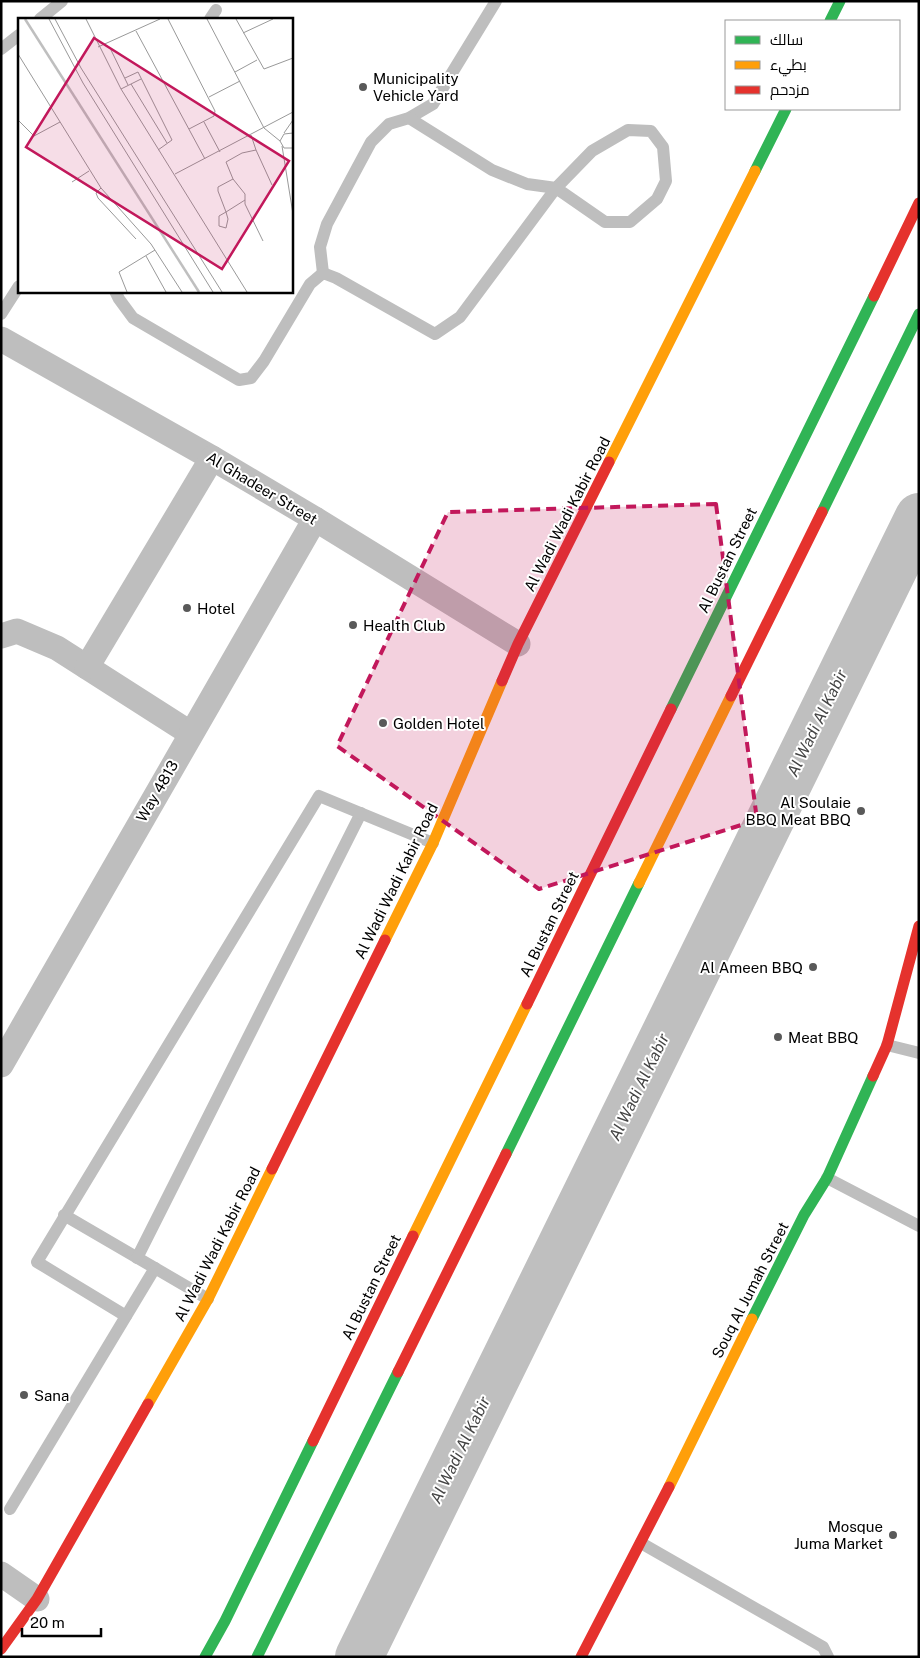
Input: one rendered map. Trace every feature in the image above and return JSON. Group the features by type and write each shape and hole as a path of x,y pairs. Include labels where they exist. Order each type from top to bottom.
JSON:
{"main road":[{"path":"830,20 840,1"},
{"name":"Al Wadi Wadi Kabir Road","path":"1,1649 37,1599 208,1299 433,843 518,644 785,110"},
{"name":"Al Bustan Street","path":"205,1657 919,203"},
{"path":"257,1657 919,314"},
{"name":"Souq Al Jumah Street","path":"581,1657 641,1543 804,1215 827,1178 887,1045 919,926"}],"street":[{"name":"Al Ghadeer Street","path":"1,339 212,458 518,644"},
{"path":"87,667 212,458"},
{"name":"Way 4813","path":"1,1065 314,519"},
{"path":"1,636 17,631 56,648 190,733"},
{"path":"1,1574 37,1599"}],"lane":[{"path":"41,18 62,1"},
{"path":"323,273 320,246 327,224 371,142 389,124 409,118 432,104 496,1"},
{"path":"1,49 18,37"},
{"path":"323,273 336,278 434,334 460,317 556,188 592,150 628,130 651,131 663,147 666,181 658,199 630,222 605,222 556,188 528,184 492,170 409,118"},
{"path":"116,292 133,318 239,380 251,378 264,361 310,284 323,273"},
{"path":"1,314 18,288"},
{"path":"126,1316 37,1262 319,796 433,843"},
{"path":"137,1258 361,813"},
{"path":"887,1045 919,1053"},
{"path":"827,1178 919,1226"},
{"path":"64,1215 208,1299"},
{"path":"10,1509 155,1268"},
{"path":"641,1543 824,1648 828,1657"}],"highlighted area":[{"path":"716,504 757,820 539,889 337,746 448,512"}],"waterway":[{"name":"Al Wadi Al Kabir","path":"359,1657 919,517"}],"traffic: fast":[{"path":"830,20 840,1"},
{"path":"755,171 786,110"},
{"path":"671,709 874,296"},
{"path":"822,512 919,314"},
{"path":"506,1154 639,883"},
{"path":"752,1319 804,1215 827,1178 873,1076"},
{"path":"257,1657 398,1372"},
{"path":"205,1657 225,1621 313,1441"}],"traffic: slow":[{"path":"609,462 755,171"},
{"path":"385,940 433,843 502,681"},
{"path":"639,883 731,696"},
{"path":"413,1236 527,1004"},
{"path":"148,1404 208,1299 272,1169"},
{"path":"669,1487 752,1319"}],"traffic: jam":[{"path":"874,296 919,203"},
{"path":"502,681 518,644 609,462"},
{"path":"731,696 822,512"},
{"path":"527,1004 671,709"},
{"path":"873,1076 887,1045 919,926"},
{"path":"272,1169 385,940"},
{"path":"398,1372 506,1154"},
{"path":"313,1441 413,1236"},
{"path":"1,1649 37,1599 148,1404"},
{"path":"581,1657 669,1487"}],"place":[{"name":"Municipality Vehicle Yard","path":"363,87"},
{"name":"Hotel","path":"187,608"},
{"name":"Health Club","path":"353,625"},
{"name":"Golden Hotel","path":"383,723"},
{"name":"Al Soulaie BBQ Meat BBQ","path":"861,811"},
{"name":"Al Ameen BBQ","path":"813,967"},
{"name":"Meat BBQ","path":"778,1037"},
{"name":"Sana","path":"24,1395"},
{"name":"Mosque Juma Market","path":"893,1535"}]}
